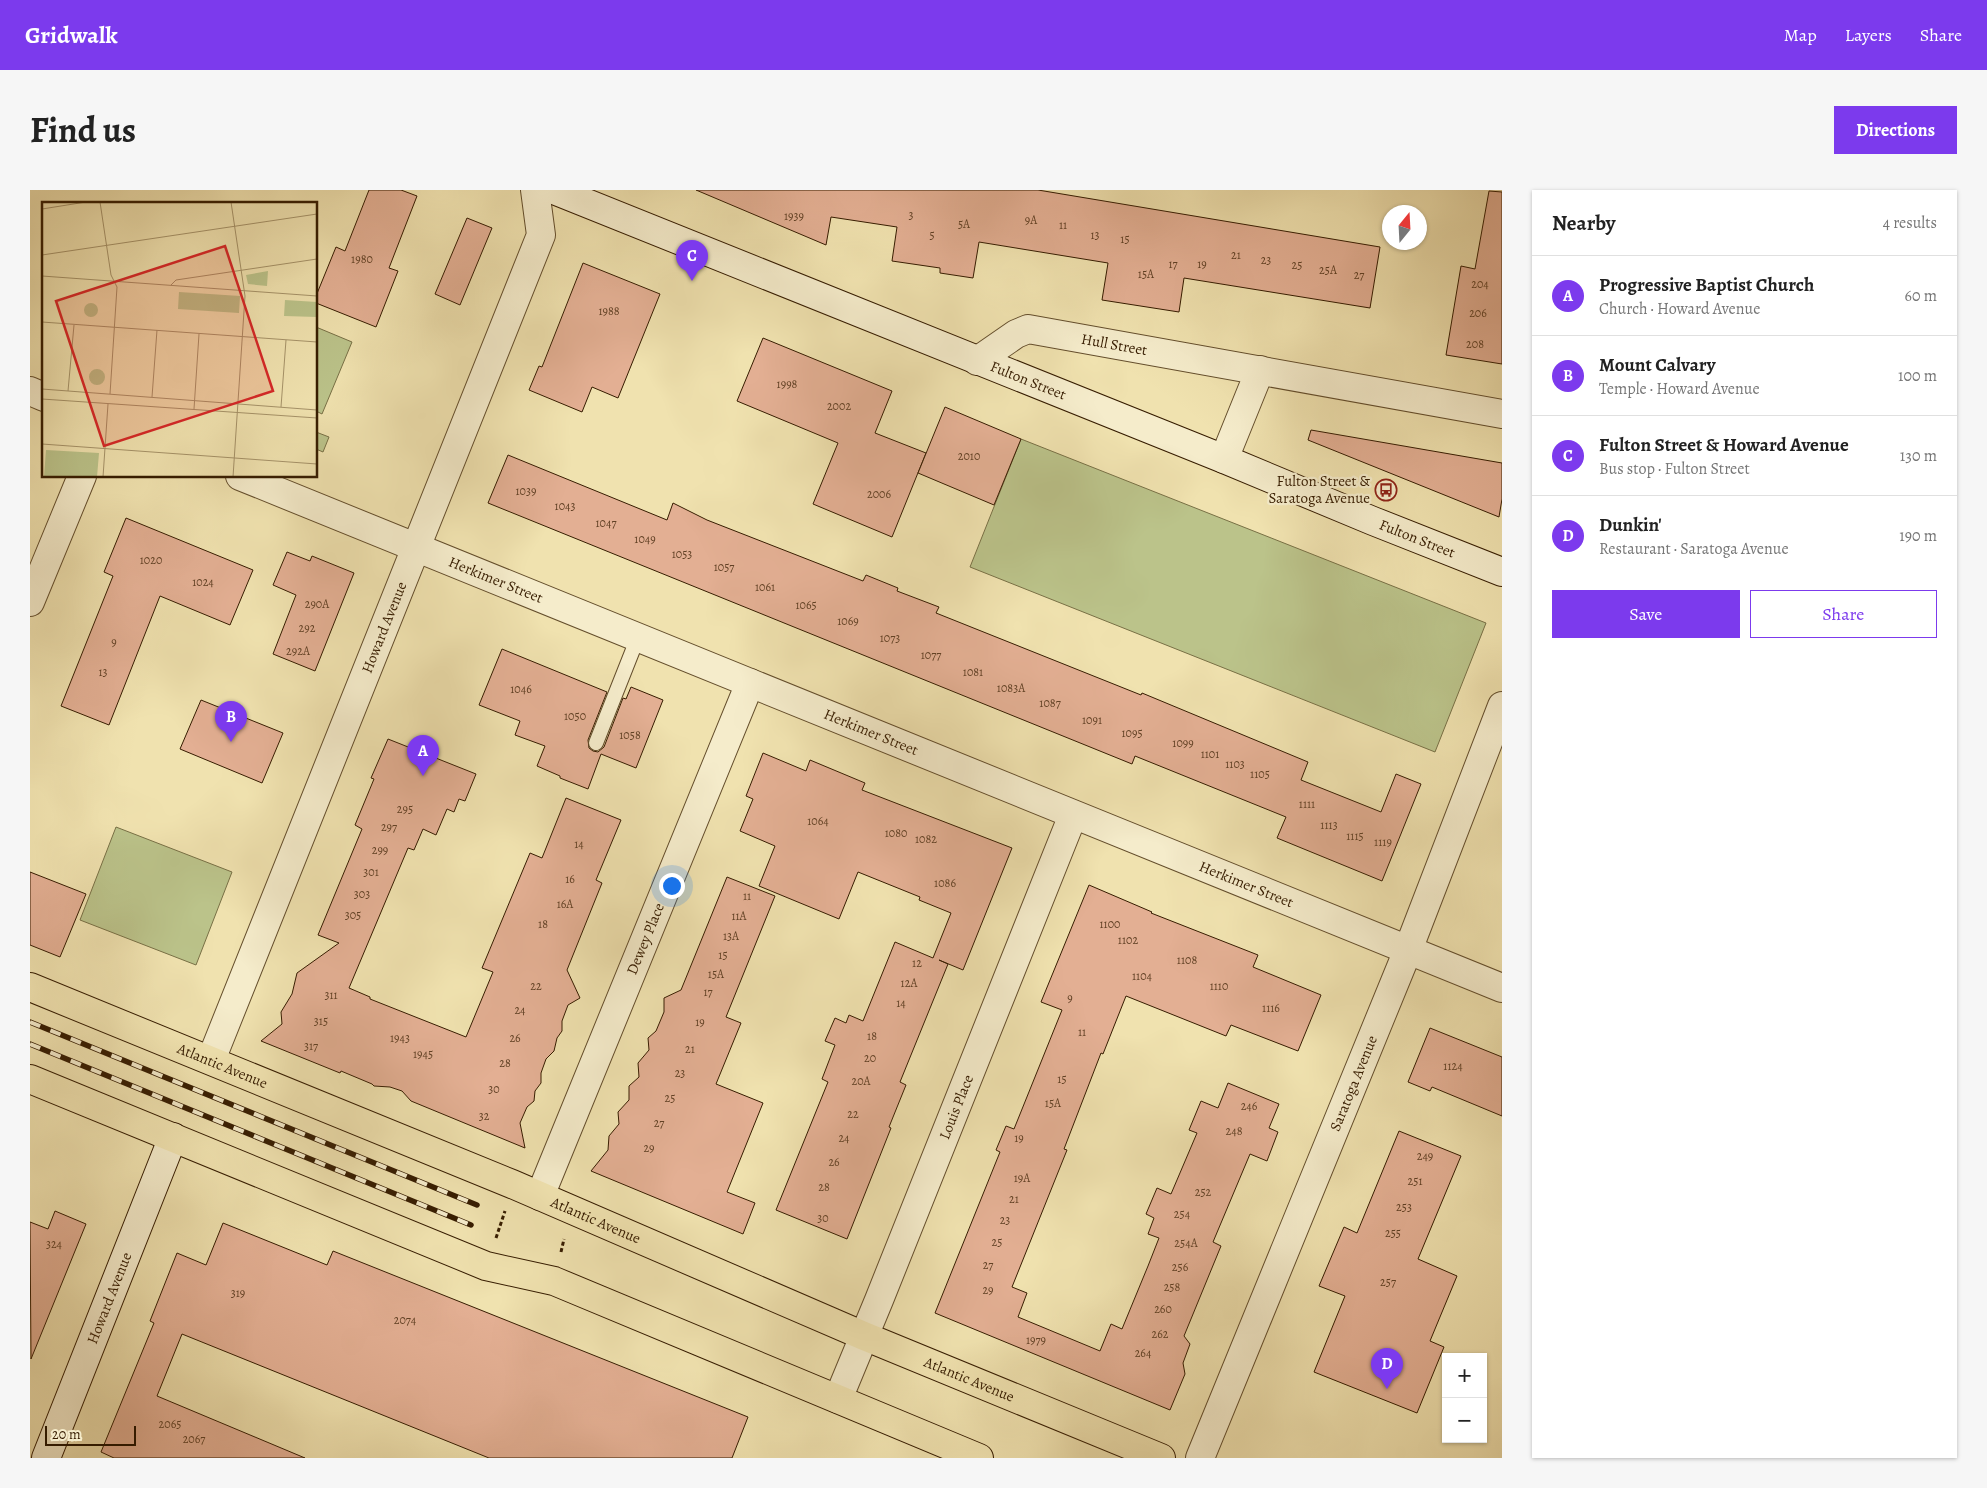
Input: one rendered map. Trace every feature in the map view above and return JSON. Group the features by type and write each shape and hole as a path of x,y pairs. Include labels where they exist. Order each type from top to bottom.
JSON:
{"main road":[{"name":"Atlantic Avenue","path":"30,987 540,1196 864,1336 1161,1458"},
{"path":"30,1079 486,1266 554,1281 979,1458"}],"street":[{"name":"Howard Avenue","path":"211,1060 541,235 535,190"},
{"name":"Fulton Street","path":"554,190 1502,572"},
{"name":"Hull Street","path":"977,361 1016,334 1028,329 1502,414"},
{"path":"1224,459 1260,370"},
{"path":"30,391 42,396"},
{"path":"30,602 81,478"},
{"name":"Herkimer Street","path":"245,478 1502,988"},
{"name":"Dewey Place","path":"540,1196 750,683"},
{"name":"Saratoga Avenue","path":"1200,1458 1408,950 1502,706"},
{"name":"Louis Place","path":"838,1399 1073,815"},
{"name":"Howard Avenue","path":"46,1458 173,1137"}],"lane":[{"path":"596,743 638,637"}],"path":[{"path":"494,1243 507,1206"},
{"path":"560,1254 566,1231"}],"green space":[{"path":"318,328 352,342 322,414 318,412"},
{"path":"318,433 329,437 323,452 318,450"},
{"path":"1021,439 1486,623 1435,752 970,567"},
{"path":"116,827 232,872 196,965 80,920"}],"building":[{"path":"369,190 401,190 417,196 389,268 398,271 376,327 318,304 318,291 336,247 345,251"},
{"path":"696,190 1038,190 1380,247 1370,308 1184,278 1179,312 1102,300 1108,263 979,242 973,278 940,273 940,268 892,261 897,227 831,217 826,245"},
{"path":"1489,191 1502,192 1502,364 1446,355 1461,266 1475,269"},
{"path":"467,218 492,228 460,305 435,294"},
{"path":"583,263 660,294 618,398 592,387 582,412 529,390 539,366 542,367"},
{"path":"763,338 892,391 875,433 926,453 892,537 813,504 838,443 737,401"},
{"path":"945,407 1021,439 994,505 918,473"},
{"path":"1311,430 1502,463 1502,499 1499,517 1308,440"},
{"path":"508,455 667,520 673,503 707,520 863,581 866,575 898,588 897,591 939,607 936,613 1141,695 1142,693 1308,762 1301,780 1381,812 1396,774 1421,784 1382,881 1277,838 1286,817 1135,756 1132,764 488,503"},
{"path":"126,518 253,570 230,625 160,596 109,725 61,706 113,576 104,572"},
{"path":"287,552 310,561 312,556 354,573 315,671 273,654 296,595 273,585"},
{"path":"502,649 607,692 588,740 589,748 593,751 598,752 604,747 623,698 626,699 631,687 663,700 636,768 601,754 588,789 537,766 545,746 515,735 520,721 479,705"},
{"path":"201,700 283,733 262,783 180,749"},
{"path":"388,739 476,774 465,801 459,799 454,812 447,809 436,835 423,829 414,850 408,848 349,988 370,997 370,999 466,1037 493,972 482,968 530,853 542,858 566,798 621,820 596,880 602,883 567,970 580,998 568,1005 562,1021 562,1031 557,1038 554,1051 546,1059 541,1073 541,1083 535,1091 534,1101 527,1107 520,1123 525,1148 411,1101 402,1091 390,1087 374,1086 341,1071 340,1073 261,1041 282,1024 281,1012 292,994 297,973 339,943 318,935 362,829 355,825 374,779 371,778"},
{"path":"763,753 806,771 810,760 865,783 862,790 1012,848 963,970 939,960 948,964 900,1082 906,1085 847,1239 776,1210 828,1082 822,1079 835,1045 825,1041 835,1018 846,1023 849,1015 863,1021 895,942 933,958 951,913 919,900 920,897 858,872 839,919 759,886 775,846 740,831 753,799 746,796"},
{"path":"30,872 86,894 60,957 30,945"},
{"path":"727,877 775,896 726,1017 741,1023 716,1084 763,1103 727,1192 755,1203 743,1234 591,1171 608,1150 609,1136 619,1124 618,1112 629,1100 629,1086 639,1077 638,1063 649,1050 648,1038 656,1031 664,1012 664,998 681,990"},
{"path":"1089,885 1151,913 1258,955 1253,967 1321,995 1298,1051 1231,1025 1226,1036 1126,996 1103,1054 1101,1053 1064,1149 1067,1150 1012,1287 1027,1293 1018,1317 1100,1351 1111,1324 1122,1329 1148,1266 1159,1238 1148,1234 1154,1218 1146,1214 1157,1188 1171,1194 1197,1133 1189,1130 1201,1101 1218,1108 1228,1083 1279,1104 1269,1128 1278,1132 1267,1161 1250,1154 1213,1242 1221,1246 1184,1336 1190,1344 1183,1363 1185,1374 1170,1410 935,1313 1000,1152 996,1150 1006,1126 1014,1129 1062,1010 1041,1002"},
{"path":"1430,1028 1502,1057 1502,1116 1432,1087 1430,1091 1408,1082"},
{"path":"1399,1131 1461,1156 1418,1259 1457,1276 1430,1341 1444,1347 1417,1413 1314,1372 1345,1296 1319,1286 1344,1227 1357,1233"},
{"path":"55,1211 86,1224 31,1359 30,1222 48,1229"},
{"path":"223,1223 327,1265 333,1251 748,1417 732,1458 489,1458 182,1334 157,1396 305,1458 114,1458 101,1452 154,1323 150,1321 177,1253 206,1265"}],"railway":[{"path":"30,1022 477,1205"},
{"path":"30,1044 471,1225"}],"place":[{"name":"Fulton Street & Howard Avenue","path":"692,281"},
{"name":"Fulton Street & Saratoga Avenue","path":"1386,490"},
{"name":"Mount Calvary","path":"231,742"},
{"name":"Progressive Baptist Church","path":"423,776"},
{"name":"Dunkin'","path":"1387,1389"}]}
